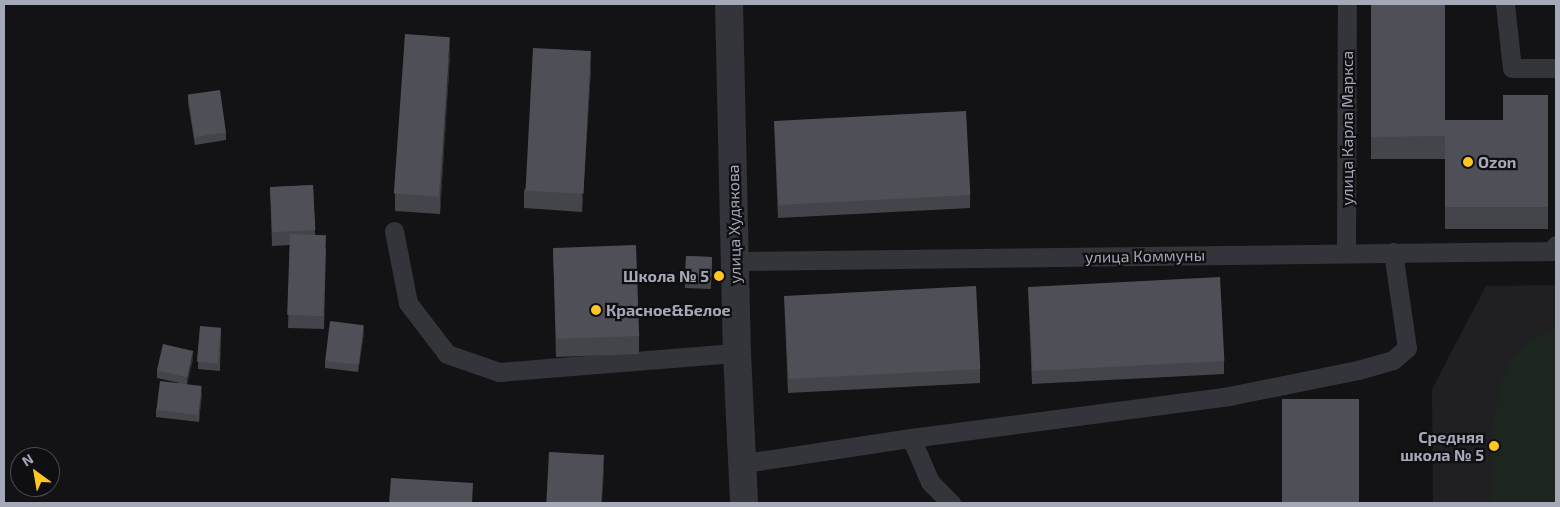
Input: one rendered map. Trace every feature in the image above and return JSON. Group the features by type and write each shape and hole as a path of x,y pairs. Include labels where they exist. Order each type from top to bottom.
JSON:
{"street":[{"name":"улица Худякова","path":"729,4 737,353 745,463 744,503"}],"lane":[{"name":"улица Карла Маркса","path":"1346,253 1347,4"},
{"path":"1505,4 1512,68 1556,68"},
{"path":"394,231 408,303 447,354 499,372 737,353"},
{"name":"улица Коммуны","path":"736,261 1346,253 1555,248"},
{"path":"745,463 911,438 1230,396 1358,370 1393,360 1407,348 1393,252"},
{"path":"911,438 930,482 951,503"}],"shaded area":[{"name":"Средняя школа № 5","path":"1556,285 1556,503 1433,503 1432,389 1486,286"},
{"path":"1556,327 1556,503 1490,503 1491,432 1501,383 1511,358 1531,339"}],"building":[{"path":"1371,4 1445,4 1445,120 1503,120 1503,95 1548,95 1548,207 1445,207 1445,136 1371,137"},
{"path":"405,34 450,37 439,197 394,194"},
{"path":"533,48 591,51 583,194 526,191"},
{"path":"220,90 226,133 194,137 188,94"},
{"path":"966,111 970,195 779,205 774,121"},
{"path":"313,185 315,230 272,232 270,187"},
{"path":"290,234 326,235 323,316 287,315"},
{"name":"Красное&Белое","path":"636,245 639,336 556,339 553,248"},
{"path":"686,256 712,257 711,282 685,281"},
{"path":"1220,277 1224,361 1033,371 1028,287"},
{"path":"976,286 980,369 789,379 784,296"},
{"path":"330,321 364,325 359,365 325,361"},
{"path":"200,326 221,328 218,364 197,362"},
{"path":"163,344 193,351 187,377 157,370"},
{"path":"160,381 202,386 198,415 156,410"},
{"path":"1282,399 1359,399 1359,503 1282,503"},
{"path":"549,452 604,455 601,503 546,503"},
{"path":"391,478 473,483 472,503 389,503"}],"place":[{"name":"Ozon","path":"1468,162"},
{"name":"Школа № 5","path":"719,276"},
{"name":"Красное&Белое","path":"596,310"},
{"name":"Средняя школа № 5","path":"1494,446"}]}
